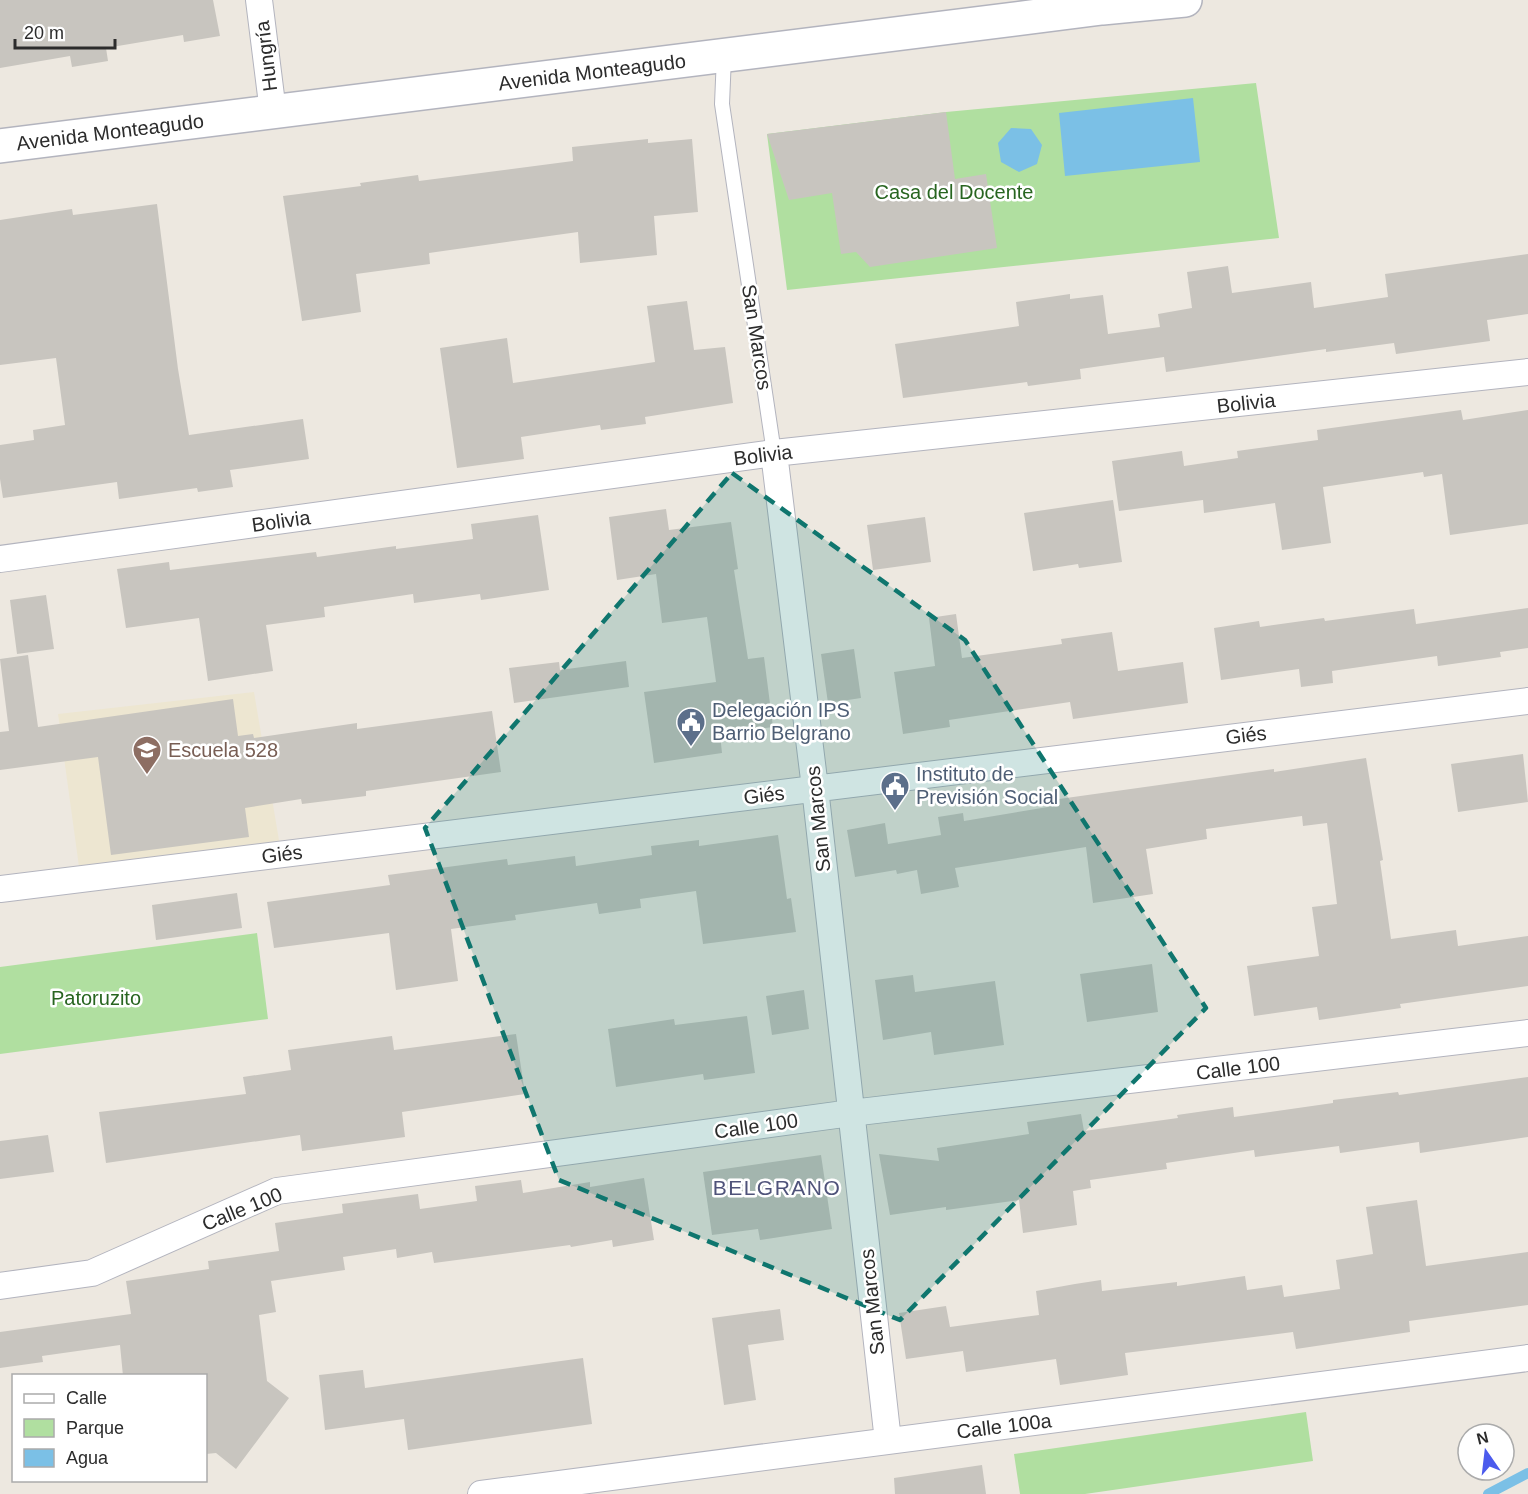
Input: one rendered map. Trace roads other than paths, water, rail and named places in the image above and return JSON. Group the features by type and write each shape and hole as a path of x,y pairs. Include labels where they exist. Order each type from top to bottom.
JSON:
{"main road":[{"name":"Avenida Monteagudo","path":"0,146 724,56 1102,4 1185,0"}],"street":[{"name":"Hungría","path":"259,0 273,112"},
{"name":"Bolivia","path":"0,559 774,453 1528,372"},
{"name":"San Marcos","path":"774,453 815,788 888,1441"},
{"name":"Giés","path":"0,889 1528,701"},
{"name":"Calle 100","path":"0,1286 92,1273 277,1191 851,1113 1528,1033"},
{"name":"Calle 100a","path":"481,1494 1528,1358"}],"lane":[{"name":"San Marcos","path":"724,56 722,104 774,453"}],"water":[{"path":"1193,98 1200,162 1065,176 1059,113"},
{"path":"1011,128 1031,129 1042,145 1037,164 1019,172 1001,162 998,143"}],"waterway":[{"path":"1488,1494 1528,1473"}],"place":[{"name":"Delegación IPS Barrio Belgrano","path":"691,748"},
{"name":"Escuela 528","path":"147,776"},
{"name":"Instituto de Previsión Social","path":"895,812"}],"district":[{"name":"BELGRANO","path":"777,1188"}],"park label":[{"name":"Casa del Docente","path":"954,192"},
{"name":"Patoruzito","path":"96,998"}]}
